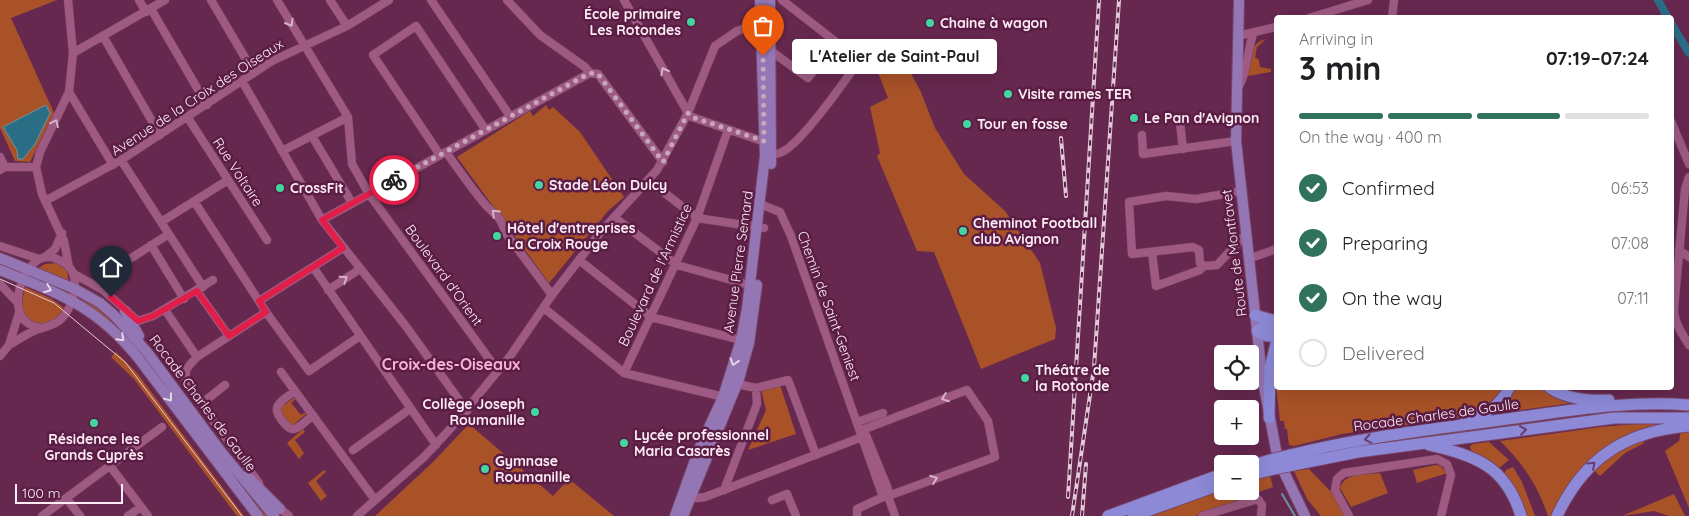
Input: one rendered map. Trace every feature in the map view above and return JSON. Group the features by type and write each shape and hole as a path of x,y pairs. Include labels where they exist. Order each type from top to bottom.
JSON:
{"highway":[{"path":"1255,315 1274,322"},
{"path":"1274,324 1258,331 1267,336 1274,336"},
{"path":"1269,418 1270,368 1274,351"},
{"path":"1433,428 1482,414 1496,405 1507,390"},
{"path":"1554,390 1575,398 1604,400 1655,399 1670,403"},
{"name":"Rocade Charles de Gaulle","path":"1259,471 1291,460 1433,428 1606,406 1689,404"},
{"name":"Rocade Charles de Gaulle","path":"1291,460 1614,418 1689,418"},
{"path":"1557,516 1578,478 1610,450 1649,432 1689,426"},
{"path":"1420,443 1463,453 1488,465 1507,486 1522,516"},
{"name":"Rocade Charles de Gaulle","path":"1259,466 1272,465"},
{"path":"1110,515 1214,477"},
{"path":"1133,516 1214,487"}],"main road":[{"name":"Avenue Pierre Semard","path":"760,0 766,20 771,52 768,143"},
{"name":"Avenue Pierre Semard","path":"683,516 686,497 699,450 727,398 737,384 749,343 768,155 766,20 770,0"},
{"name":"Route de Montfavet","path":"1239,0 1236,140 1262,376 1269,418 1280,462 1305,516"},
{"name":"Rocade Charles de Gaulle","path":"0,258 27,275 100,303 147,352 222,453 277,512"},
{"name":"Rocade Charles de Gaulle","path":"0,270 27,275"},
{"name":"Avenue Pierre Semard","path":"727,398 754,286"},
{"name":"Rocade Charles de Gaulle","path":"73,294 131,349 257,515"},
{"path":"125,311 147,352"},
{"name":"Avenue Pierre Semard","path":"675,516 686,497"},
{"name":"Route de Montfavet","path":"1297,498 1312,516"}],"street":[{"path":"68,0 73,53 69,92 40,152 36,167 38,181 45,201 62,233 69,267 74,274 103,290 138,321 145,320 165,310 213,280"},
{"path":"139,0 148,10 207,105"},
{"path":"73,53 165,0"},
{"path":"211,0 254,73"},
{"path":"277,0 348,117 282,151"},
{"path":"330,0 347,26"},
{"name":"Avenue de la Croix des Oiseaux","path":"45,201 113,165 188,118 254,73 304,45 347,26 389,0"},
{"path":"431,0 510,116"},
{"path":"507,0 540,35 585,67 590,73"},
{"path":"624,0 692,117 768,143"},
{"path":"771,52 808,78 836,42 782,0"},
{"path":"1319,15 1368,0"},
{"path":"1392,15 1394,0"},
{"path":"356,516 436,445 466,411 498,371 579,260 614,216 663,162 688,113 715,46 737,31 766,20"},
{"path":"485,129 416,26 373,55 443,153 485,205 494,210 502,220 505,232 552,295"},
{"path":"1238,36 1274,28"},
{"path":"1237,90 1242,81 1248,48 1253,34"},
{"path":"103,36 160,135"},
{"path":"768,155 782,152 793,144 842,86 861,58"},
{"path":"322,220 590,73 598,74 663,162"},
{"path":"242,81 322,220 406,324 466,411"},
{"path":"69,92 113,165"},
{"name":"Boulevard d'Orient","path":"348,117 352,164 369,194 498,371"},
{"name":"Rue Voltaire","path":"188,118 266,240"},
{"path":"1180,123 1183,149"},
{"path":"1674,128 1689,164"},
{"name":"Boulevard de l'Armistice","path":"624,373 677,265 697,218 728,130"},
{"path":"1142,135 1143,154 1236,140"},
{"path":"312,136 352,203"},
{"path":"0,157 3,169 36,167"},
{"path":"121,160 169,234 229,336"},
{"path":"1689,177 1685,189 1674,316 1689,345"},
{"path":"161,222 228,180"},
{"path":"648,180 697,218 761,227"},
{"path":"1204,266 1200,262 1198,250 1193,247 1132,254 1129,202 1166,196 1196,199 1241,191"},
{"path":"194,201 266,312 309,372 360,336"},
{"name":"Chemin de Saint-Geniest","path":"763,204 780,212 791,236 860,430 895,516"},
{"path":"614,216 677,265 754,286"},
{"path":"0,356 9,345 16,326 19,313 17,302 27,275 42,258 55,249 62,233"},
{"path":"125,262 169,234"},
{"path":"1152,252 1156,286 1200,270 1204,266 1217,265 1246,234"},
{"path":"0,246 42,258 55,259 69,267"},
{"path":"151,246 184,299"},
{"path":"259,301 343,248"},
{"path":"1248,259 1274,250"},
{"path":"1679,250 1689,258"},
{"path":"579,260 651,317 741,340"},
{"path":"313,267 436,445"},
{"path":"328,290 360,269"},
{"path":"9,345 40,328 60,320 73,294 74,274"},
{"path":"0,284 17,302"},
{"path":"544,308 624,373 727,398"},
{"path":"165,310 197,357"},
{"path":"266,312 197,357 187,366 184,375 187,385 277,512 289,516"},
{"path":"19,313 27,324 40,328"},
{"path":"281,372 375,500"},
{"path":"737,384 756,388 788,380 816,455"},
{"path":"201,404 225,384"},
{"path":"724,490 758,404 756,388"},
{"path":"857,516 857,509 995,457 988,421 967,390 860,430"},
{"path":"295,391 278,404 276,410 278,416 288,428 296,429 314,415"},
{"path":"353,450 410,409"},
{"path":"686,497 700,498 816,455 860,430 883,413"},
{"path":"42,516 162,427"},
{"path":"1350,516 1335,490 1337,479 1344,474 1437,459 1446,464 1451,475 1441,516"},
{"path":"110,466 148,516"},
{"path":"772,500 787,494 796,516"},
{"path":"66,498 80,516"},
{"path":"1202,516 1258,499 1262,505 1261,516"},
{"path":"128,516 141,507"}],"shaded area":[{"path":"0,0 57,0 11,18 54,113 30,162 15,161 0,128"},
{"path":"1266,39 1257,47 1255,57 1259,60 1260,67 1271,69 1271,72 1247,76 1253,49 1256,44"},
{"name":"Cheminot Football club Avignon","path":"896,46 920,90 935,128 964,174 1005,211 1040,263 1056,328 1055,339 981,369 934,252 917,251 877,156 880,153 870,107 888,98 872,57"},
{"name":"Stade Léon Dulcy","path":"546,105 549,110 553,107 580,132 624,197 608,211 549,283 457,157 530,111 533,116"},
{"path":"57,263 67,271 69,282 37,269 45,264"},
{"path":"25,287 52,299 64,308 54,320 48,323 42,324 31,320 21,308"},
{"path":"84,298 101,309 131,338 267,516 263,516 123,334 107,319 82,302"},
{"path":"116,352 137,373 244,516 237,516 134,379 111,357"},
{"path":"780,385 796,434 748,450 766,410 761,389"},
{"path":"1276,390 1503,390 1490,404 1468,416 1342,434 1294,446 1289,445 1284,421 1280,421"},
{"path":"1510,390 1548,390 1572,403 1497,413 1496,408"},
{"path":"294,398 296,399 291,403 301,415 306,412 306,414 292,426 288,425 278,409"},
{"path":"469,424 553,496 569,479 614,516 375,516 432,463"},
{"path":"1659,424 1627,435 1597,453 1573,481 1553,516 1548,516 1540,495 1529,476 1500,441 1601,427"},
{"path":"303,429 305,432 295,440 304,453 299,459 287,443"},
{"path":"1681,430 1689,430 1689,508 1665,451 1679,441"},
{"path":"1643,437 1644,443 1625,453 1600,476 1593,469 1608,455"},
{"path":"1489,442 1509,460 1499,468 1471,450 1470,446 1473,444"},
{"path":"1435,465 1441,466 1447,473 1417,483 1413,470"},
{"path":"1513,467 1522,482 1535,516 1526,516 1504,474 1506,470"},
{"path":"1309,469 1335,496 1344,516 1321,516 1307,499 1294,471"},
{"path":"324,470 326,472 316,481 327,496 321,501 308,483"},
{"path":"1380,473 1388,493 1351,507 1340,488 1346,479 1356,475"},
{"path":"1270,476 1273,487 1259,492 1259,479"},
{"path":"1214,493 1214,500 1238,500 1195,516 1151,516"},
{"path":"1674,494 1685,516 1669,516 1654,511 1622,516"}],"water":[{"path":"46,105 50,113 35,144 23,159 18,159 17,150 3,127"}],"waterway":[{"path":"1658,0 1666,15"},
{"path":"1674,28 1689,53"},
{"path":"1282,494 1295,516"}],"tram line":[{"path":"0,279 54,303 125,362 242,516"}],"railway":[{"path":"1068,497 1099,0"},
{"path":"1072,516 1094,368 1119,0"},
{"path":"1061,138 1066,196"},
{"path":"1082,516 1086,464"}],"way so far":[{"path":"394,180 497,122 590,73 598,74 663,162 688,113 692,117 764,141 763,56"}],"place":[{"name":"École primaire Les Rotondes","path":"691,22"},
{"name":"Chaine à wagon","path":"930,23"},
{"name":"L'Atelier de Saint-Paul","path":"763,56"},
{"name":"Visite rames TER","path":"1008,94"},
{"name":"Le Pan d'Avignon","path":"1134,118"},
{"name":"Tour en fosse","path":"967,124"},
{"name":"Stade Léon Dulcy","path":"539,185"},
{"name":"CrossFit","path":"280,188"},
{"name":"Cheminot Football club Avignon","path":"963,231"},
{"name":"Hôtel d'entreprises La Croix Rouge","path":"497,236"},
{"name":"Théâtre de la Rotonde","path":"1025,378"},
{"name":"Collège Joseph Roumanille","path":"535,412"},
{"name":"Résidence les Grands Cyprès","path":"94,423"},
{"name":"Lycée professionnel Maria Casarès","path":"624,443"},
{"name":"Gymnase Roumanille","path":"485,469"}],"district":[{"name":"Croix-des-Oiseaux","path":"451,364"}],"route":[{"path":"111,297 138,321 153,316 197,291 229,336 266,312 259,301 343,248 322,220 394,180"}]}
